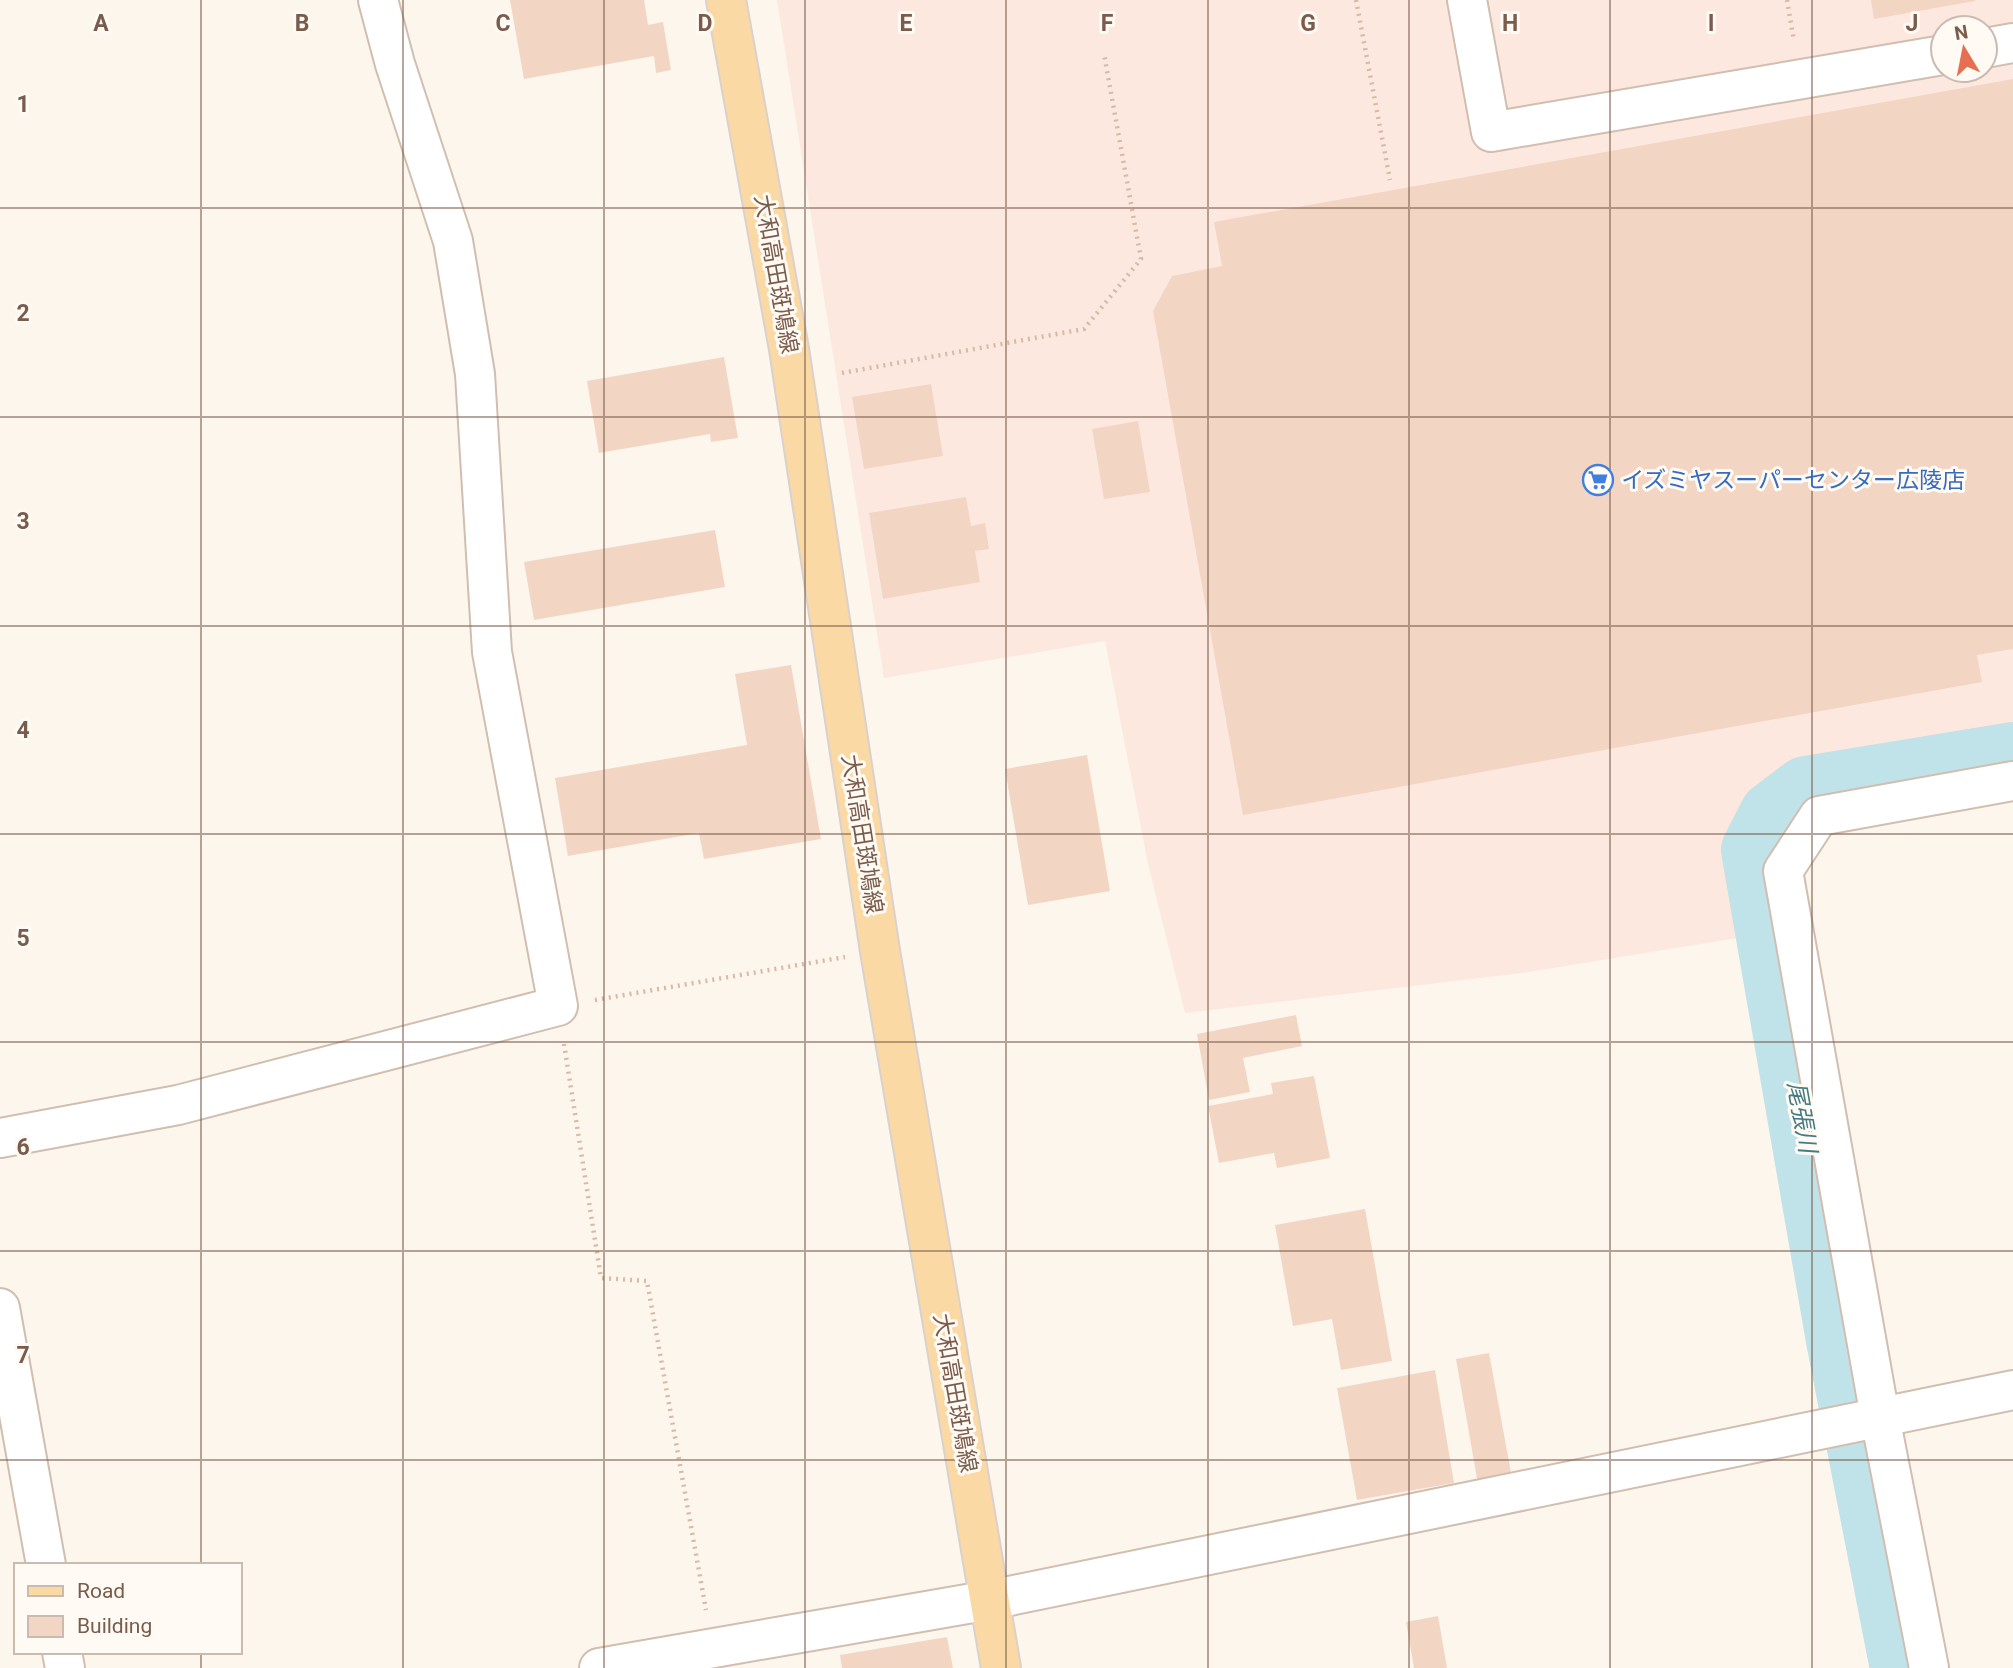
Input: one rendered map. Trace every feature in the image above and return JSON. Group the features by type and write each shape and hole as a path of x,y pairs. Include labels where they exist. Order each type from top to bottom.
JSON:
{"main road":[{"name":"大和高田斑鳩線","path":"726,0 787,337 880,951 1001,1668"}],"street":[{"path":"0,1138 191,1102 558,1006 492,652 475,374 453,241 395,64 378,0"},
{"path":"1467,0 1491,132 1929,57"},
{"path":"1929,1668 1880,1417 1783,871 1819,816 2013,782"},
{"path":"0,1308 46,1563"},
{"path":"599,1668 647,1664 713,1648 990,1600 2013,1390"}],"path":[{"path":"1356,0 1390,180"},
{"path":"842,373 1084,329 1140,259 1104,54"},
{"path":"713,1648 647,1281 601,1278 558,1006 880,951"}],"shaded area":[{"path":"777,0 2013,0 2013,742 1804,779 1774,794 1754,822 1745,857 1756,935 1522,973 1185,1013 1148,864 1105,641 884,678"}],"building":[{"path":"510,0 644,0 648,25 663,22 671,70 656,73 654,56 524,79"},
{"path":"1871,0 1975,0 1975,1 1874,19"},
{"name":"イズミヤスーパーセンター広陵店","path":"2013,79 2013,649 1977,655 1982,682 1243,815 1153,311 1172,276 1222,266 1214,222 1985,84 1999,84 1999,82"},
{"path":"724,357 738,438 711,442 710,434 599,453 587,381"},
{"path":"931,384 943,456 864,469 852,397"},
{"path":"1138,421 1150,492 1104,499 1092,429"},
{"path":"966,497 971,526 985,523 989,549 975,551 980,582 883,599 869,513"},
{"path":"715,530 725,587 534,620 524,562"},
{"path":"791,665 821,839 704,859 699,833 568,856 555,778 747,745 735,674"},
{"path":"1087,755 1110,891 1028,905 1005,769"},
{"path":"1296,1015 1302,1046 1243,1058 1250,1092 1209,1100 1197,1034"},
{"path":"1314,1076 1330,1158 1277,1168 1274,1153 1219,1163 1208,1106 1273,1094 1271,1083"},
{"path":"1365,1209 1392,1361 1341,1370 1332,1319 1293,1326 1275,1225"},
{"path":"1489,1353 1512,1478 1478,1484 1456,1359"},
{"path":"1435,1370 1454,1483 1357,1500 1337,1388"},
{"path":"1438,1616 1447,1668 1414,1668 1406,1622"},
{"path":"947,1637 953,1668 842,1668 840,1655"}],"waterway":[{"name":"尾張川","path":"1904,1668 1840,1340 1755,850 1773,815 1806,790 2013,756"}],"place":[{"name":"イズミヤスーパーセンター広陵店","path":"1598,480"}]}
